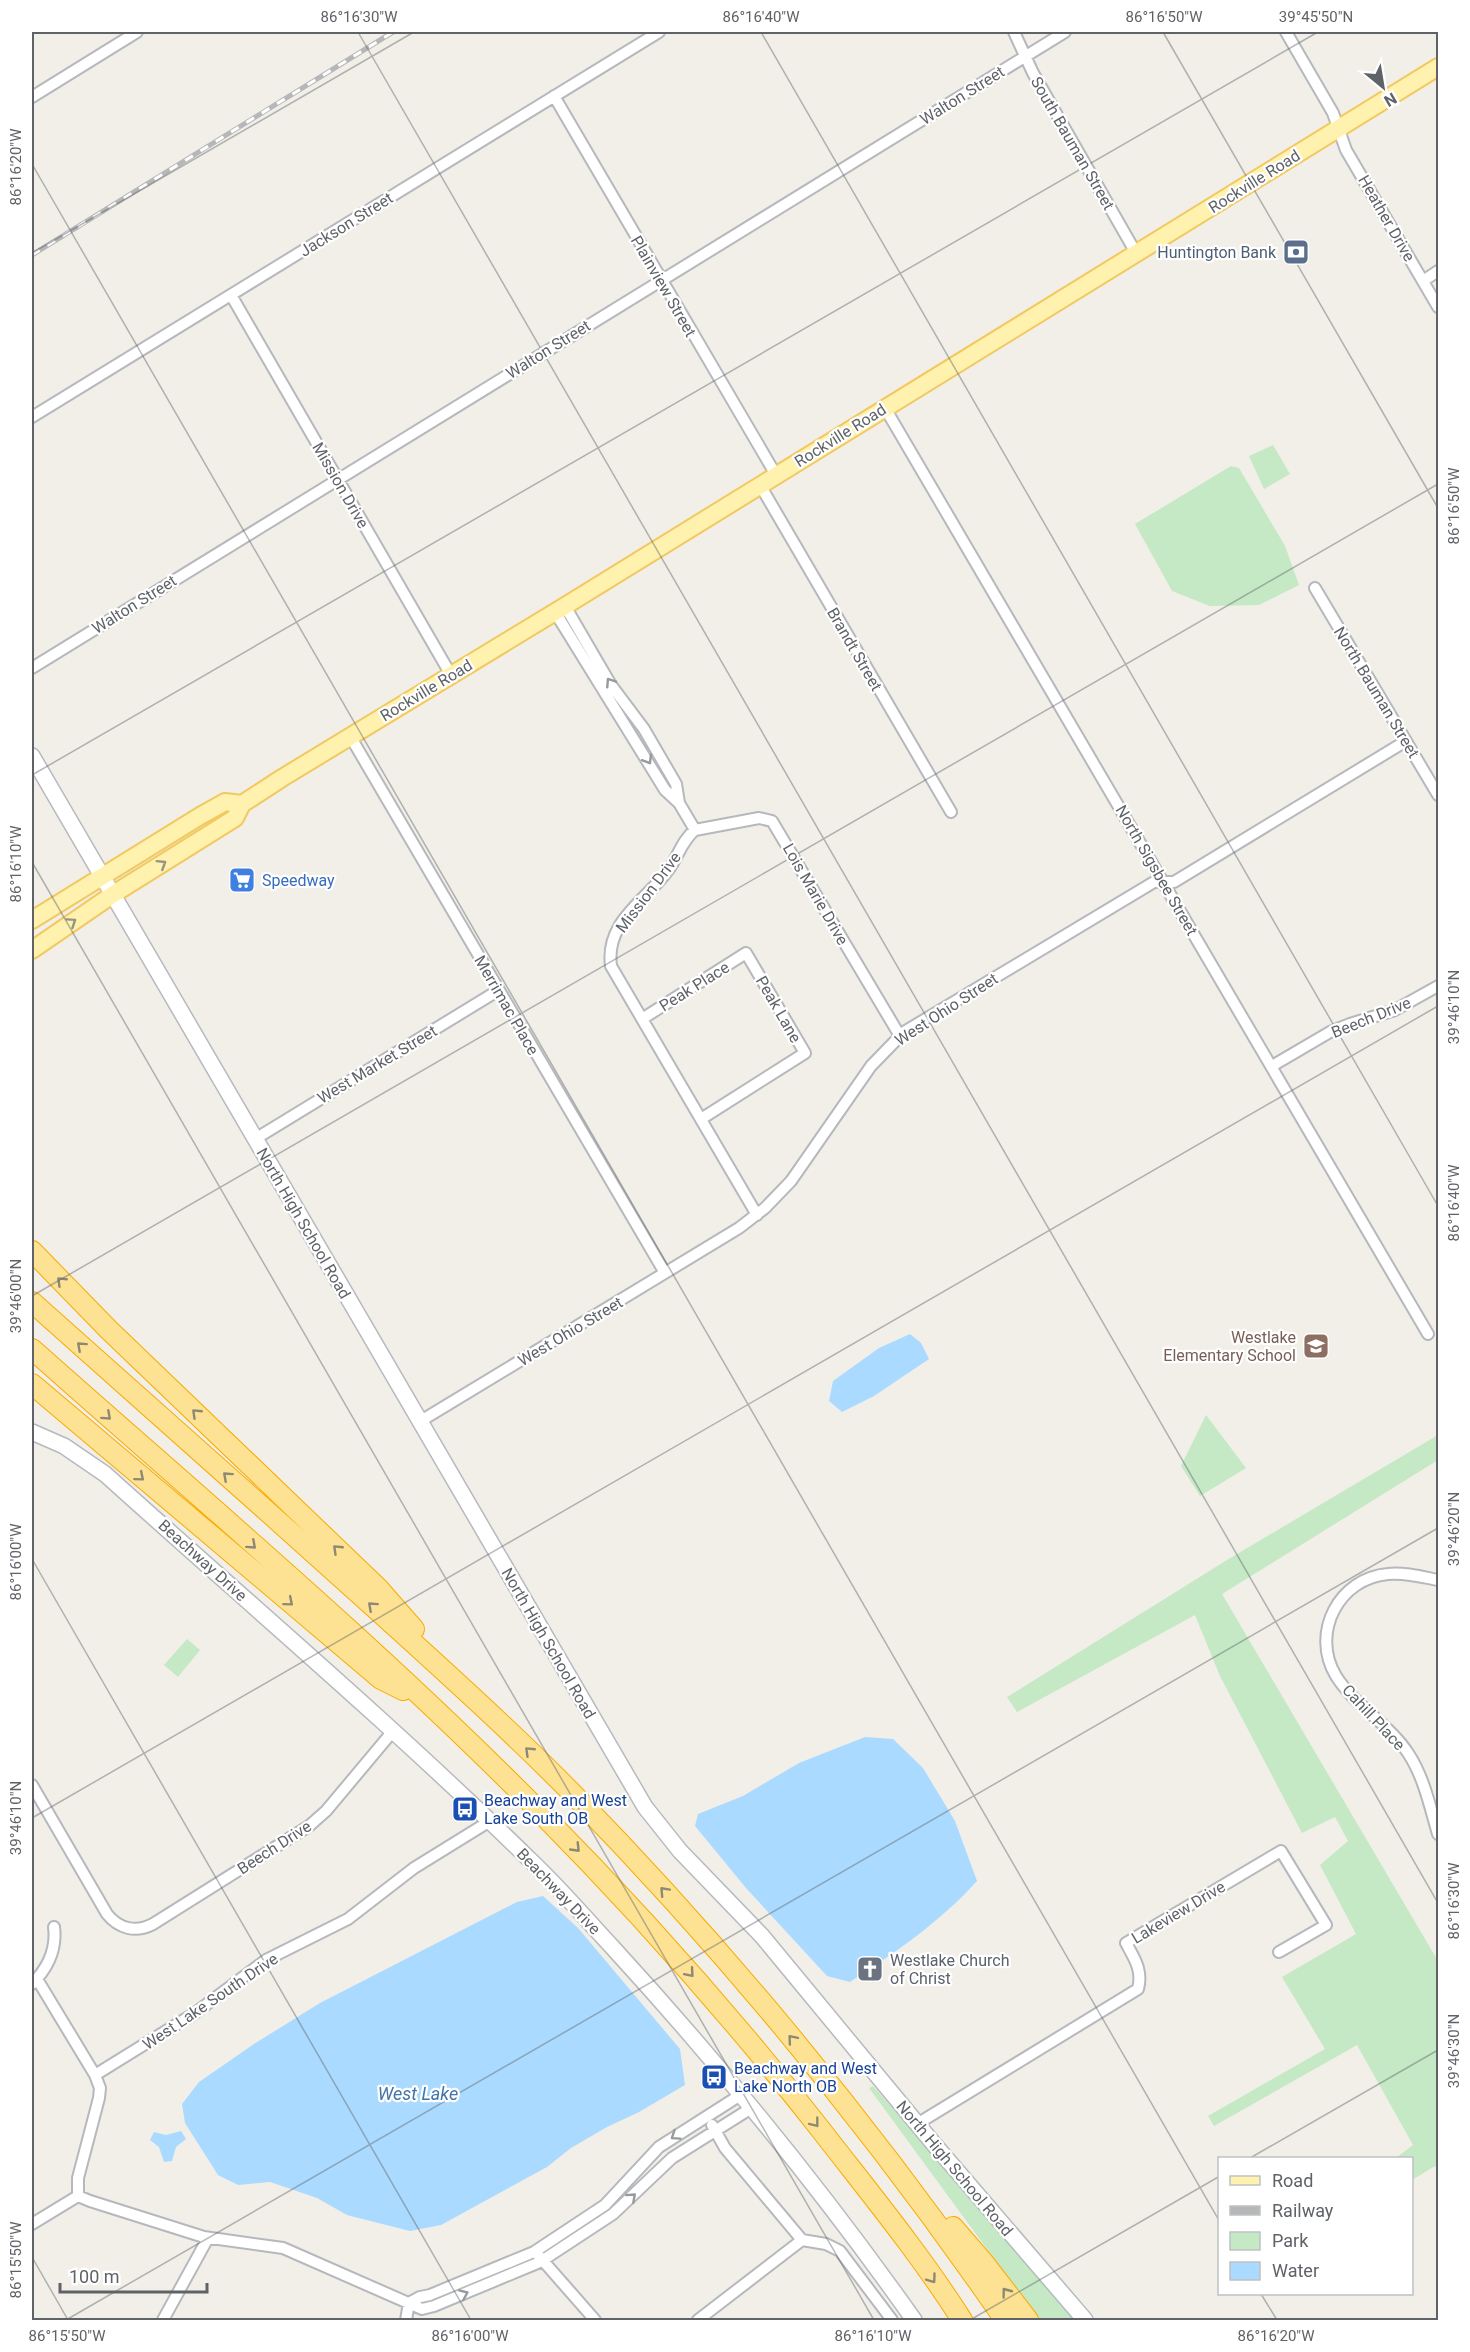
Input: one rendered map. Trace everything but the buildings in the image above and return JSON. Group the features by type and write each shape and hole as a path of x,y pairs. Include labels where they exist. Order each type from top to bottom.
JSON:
{"highway":[{"path":"32,1251 109,1329 379,1589 478,1702"},
{"path":"32,1302 478,1702 572,1794 734,1969 856,2116 984,2263 1028,2320"},
{"path":"32,1349 429,1704 581,1853 730,2019 784,2084 870,2193 960,2319"},
{"path":"32,1384 381,1679 429,1704"},
{"path":"856,2116 908,2184 1005,2320"}],"main road":[{"name":"Rockville Road","path":"32,950 112,895 235,818 242,804 350,736 560,609 1438,67"},
{"name":"Rockville Road","path":"32,920 225,802 242,804"}],"street":[{"path":"32,97 137,32"},
{"name":"Jackson Street","path":"32,417 659,32"},
{"name":"South Bauman Street","path":"1014,32 1050,104 1137,254"},
{"name":"Walton Street","path":"32,668 1065,32"},
{"name":"Heather Drive","path":"1286,32 1330,107 1346,150 1438,307"},
{"name":"Plainview Street","path":"554,96 776,475"},
{"path":"1423,281 1438,271"},
{"name":"Mission Drive","path":"231,295 451,675"},
{"name":"North Sigsbee Street","path":"885,408 1428,1334"},
{"name":"Brandt Street","path":"760,485 951,812"},
{"name":"North Bauman Street","path":"1315,588 1438,795"},
{"path":"560,609 611,685 644,729 676,784 680,803 695,830"},
{"name":"Merrimac Place","path":"350,736 665,1273"},
{"name":"West Ohio Street","path":"419,1422 758,1215 791,1181 871,1066 900,1036 921,1021 1154,882 1174,882 1406,741"},
{"name":"North High School Road","path":"32,756 419,1422 653,1818 680,1851 762,1936 917,2124 1084,2320"},
{"name":"Lois Marie Drive","path":"695,830 759,818 772,821 900,1036"},
{"name":"Mission Drive","path":"695,830 687,837 662,878 621,921 613,938 611,966 758,1215"},
{"name":"Peak Place","path":"642,1019 746,953"},
{"name":"Peak Lane","path":"701,1119 805,1053 746,953"},
{"name":"Beech Drive","path":"1272,1066 1330,1032 1395,1010 1438,986"},
{"name":"West Market Street","path":"255,1139 499,990"},
{"name":"Beachway Drive","path":"32,1432 64,1446 102,1471 393,1731 532,1861 670,2010 753,2107 798,2163 914,2320"},
{"name":"Cahill Place","path":"1438,1580 1396,1574 1386,1574 1366,1580 1355,1586 1338,1602 1329,1618 1326,1636 1329,1659 1341,1682 1396,1737 1412,1760 1438,1834"},
{"name":"Beech Drive","path":"32,1785 107,1914 120,1926 138,1929 153,1924 309,1826 326,1811 393,1731"},
{"name":"West Lake South Drive","path":"95,2075 195,2013 266,1960 348,1919 414,1868 490,1821"},
{"name":"Lakeview Drive","path":"917,2124 1138,1989 1141,1977 1139,1967 1126,1942 1281,1851 1326,1925 1279,1952"},
{"path":"54,1926 53,1951 49,1964 34,1982 99,2082 100,2095 78,2178 78,2196"},
{"path":"409,2303 534,2252 605,2205 659,2147 742,2094"},
{"path":"78,2196 208,2238 283,2248 422,2309 542,2261 613,2214 672,2158 753,2107"},
{"path":"707,2116 725,2148 802,2240 826,2244 840,2252 892,2320"},
{"path":"32,2224 78,2196"},
{"path":"164,2320 208,2238"},
{"path":"698,2320 802,2240"},
{"path":"534,2252 595,2320"},
{"path":"406,2320 409,2303"}],"green space":[{"path":"1273,445 1290,474 1264,489 1249,456"},
{"path":"1231,466 1239,468 1285,546 1299,585 1259,605 1210,606 1172,591 1135,524"},
{"path":"1206,1415 1246,1468 1200,1496 1181,1466"},
{"path":"1438,1435 1438,1460 1222,1594 1438,1961 1438,2172 1435,2166 1413,2179 1413,2157 1397,2157 1413,2145 1357,2045 1214,2126 1208,2116 1325,2049 1282,1977 1356,1934 1320,1865 1348,1841 1335,1817 1302,1833 1220,1676 1195,1615 1017,1712 1007,1697 1227,1560"},
{"path":"187,1639 200,1650 178,1677 164,1665"},
{"path":"873,2086 1077,2320 1039,2320 869,2088"}],"water":[{"path":"910,1334 921,1343 929,1359 874,1396 842,1412 829,1401 833,1381 879,1348"},
{"path":"865,1737 893,1739 923,1768 955,1821 977,1881 933,1923 901,1948 850,1982 827,1976 746,1888 695,1826 698,1814 743,1796 799,1763"},
{"name":"West Lake","path":"543,1896 578,1928 680,2049 685,2085 571,2148 547,2167 441,2225 410,2231 347,2215 317,2198 270,2182 238,2185 218,2175 185,2123 182,2104 199,2082 320,2003 517,1902"},
{"path":"181,2131 186,2139 176,2147 172,2161 164,2162 159,2147 150,2140 154,2132 166,2135"}],"railway":[{"path":"32,255 393,32"}],"place":[{"name":"Huntington Bank","path":"1296,252"},
{"name":"Speedway","path":"242,880"},
{"name":"Westlake Elementary School","path":"1316,1346"},
{"name":"Beachway and West Lake South OB","path":"465,1809"},
{"name":"Westlake Church of Christ","path":"870,1969"},
{"name":"Beachway and West Lake North OB","path":"714,2077"}]}
